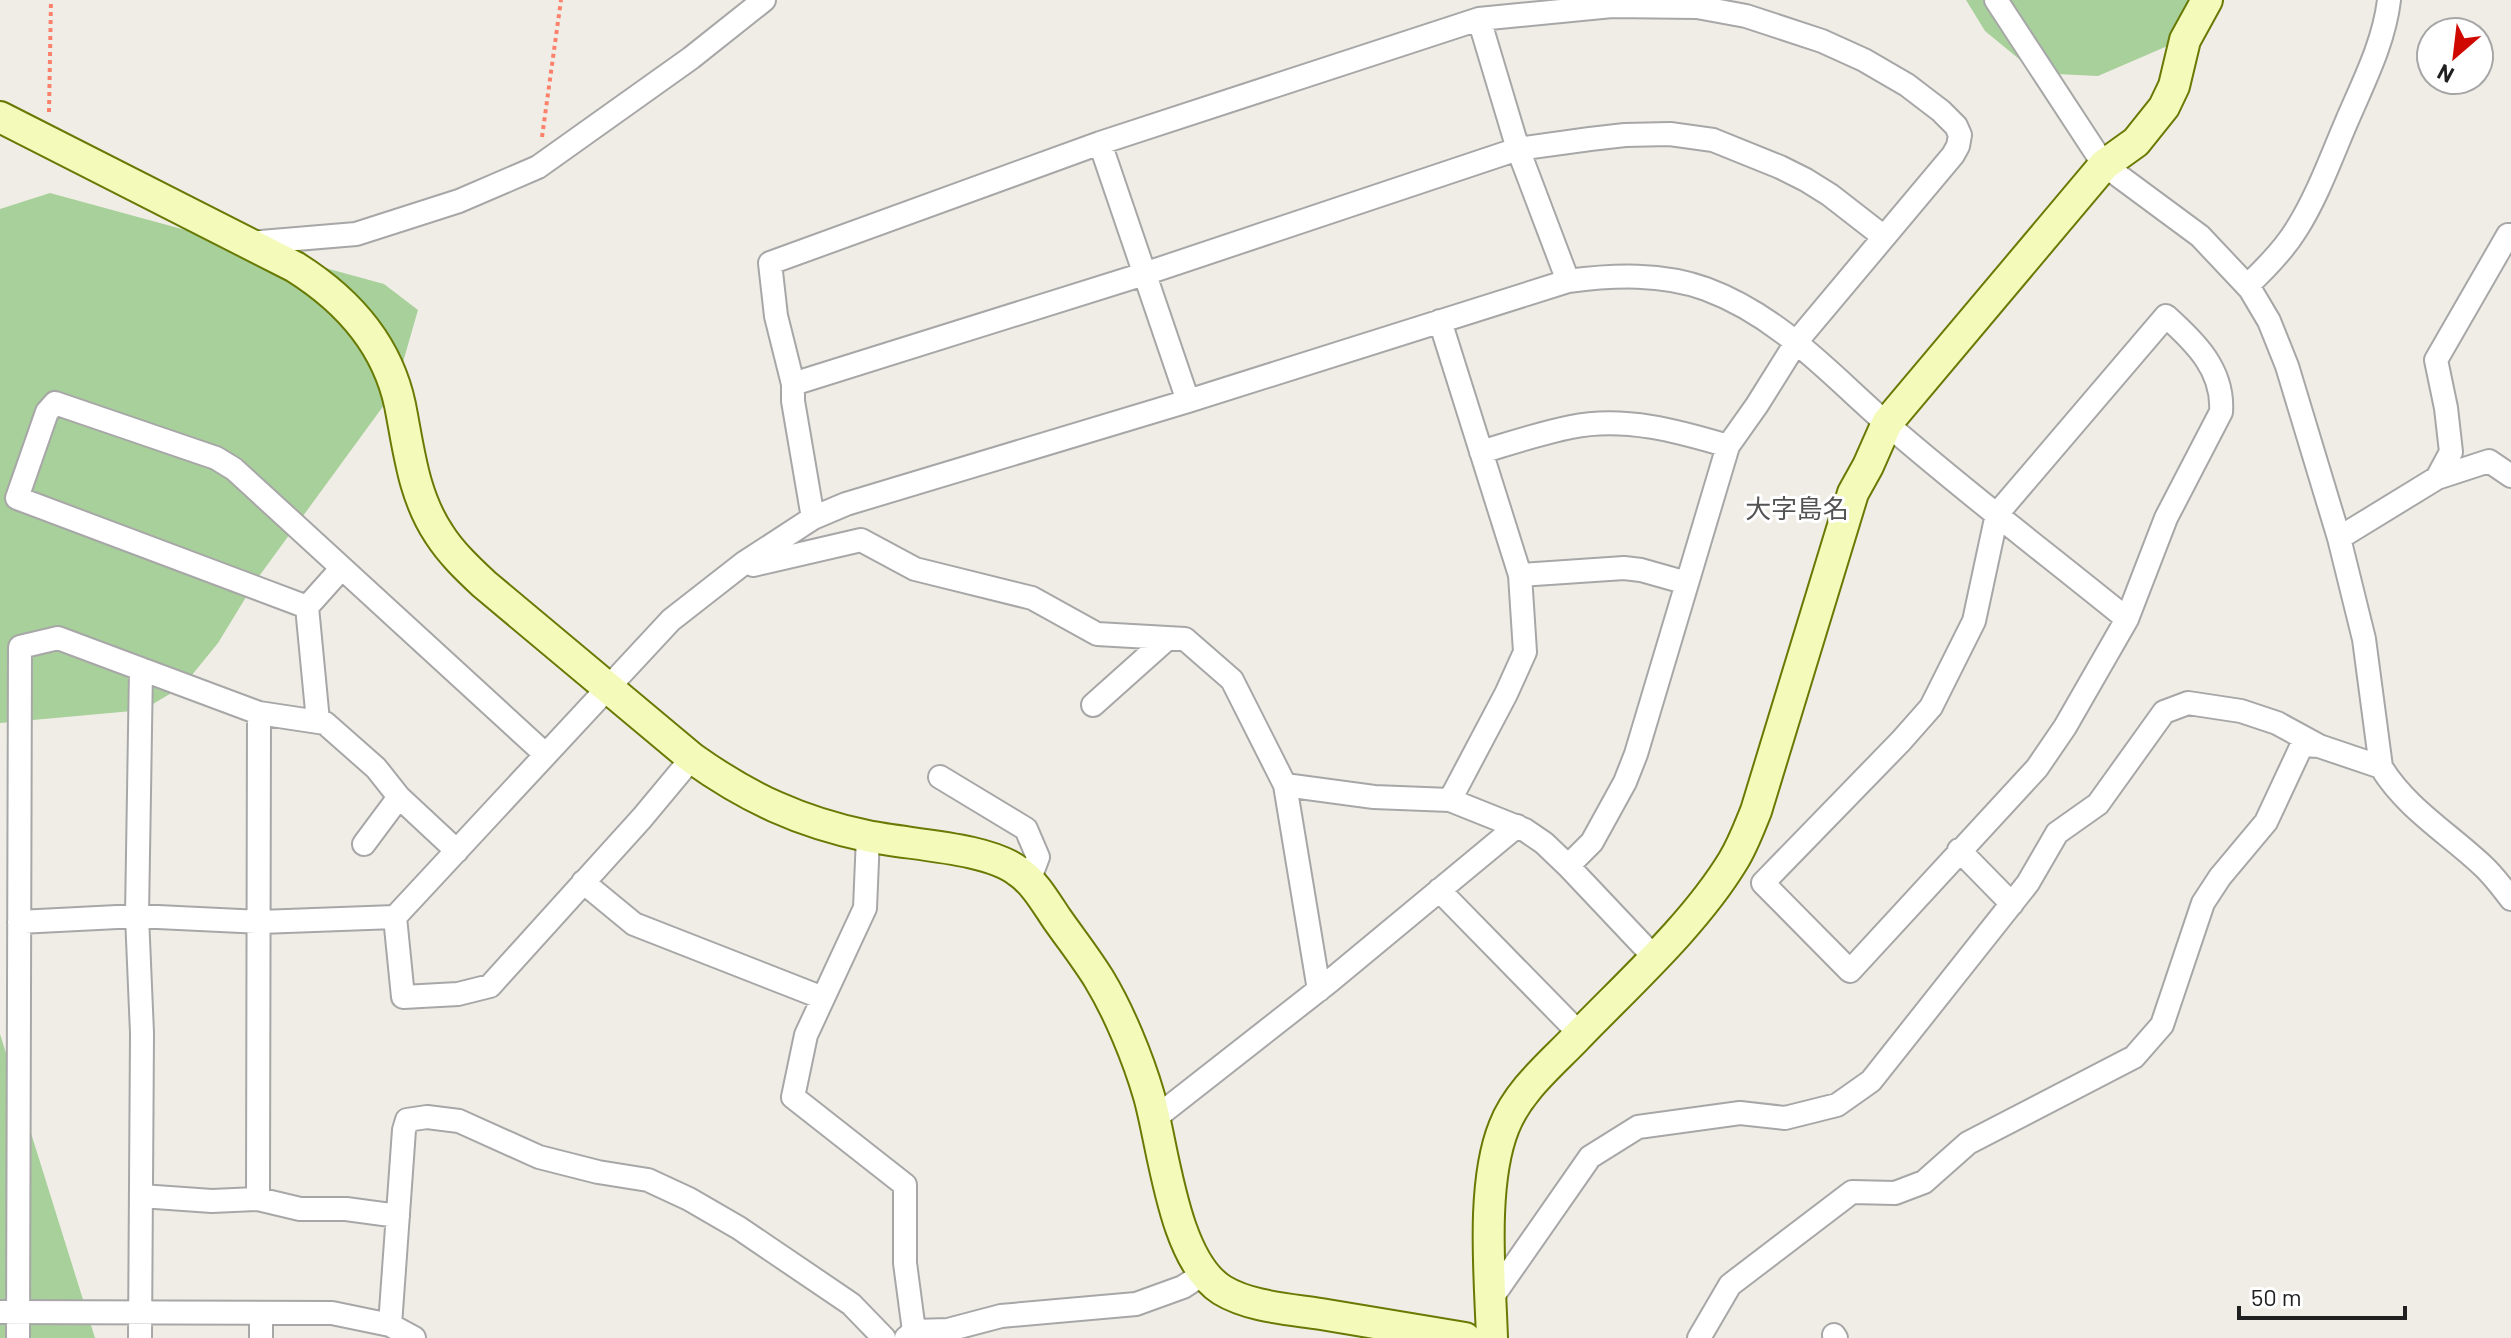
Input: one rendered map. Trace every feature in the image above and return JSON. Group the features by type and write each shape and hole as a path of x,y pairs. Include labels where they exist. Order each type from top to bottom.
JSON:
{"street":[{"path":"248,243 356,234 459,201 538,167 691,58 764,0"},
{"path":"1996,0 2104,165 2200,236 2247,286 2269,321 2287,366 2339,538 2364,639 2381,767 2418,810 2484,866 2511,899"},
{"path":"1492,1338 1489,1257 1493,1166 1505,1125 1525,1092 1654,957 1706,899 1733,862 1756,811 1853,493 1887,423 2104,165 2136,142 2164,107 2174,86 2185,40 2207,0"},
{"path":"2247,286 2266,268 2296,229 2326,170 2377,51 2388,16 2389,0"},
{"path":"813,518 793,401 793,384 776,316 770,263 1100,143 1479,19 1612,6 1697,7 1746,16 1822,41 1864,60 1907,85 1941,111 1956,126 1960,135 1958,146 1797,341 1728,446 1656,693 1625,782 1592,842 1568,866"},
{"path":"1479,19 1518,149 1568,281"},
{"path":"0,117 295,267 349,308 369,332 384,360 399,401 416,486 439,534 459,560 484,584 692,758 726,782 777,809 811,822 868,837 1006,862 1029,881 1100,980 1123,1030 1148,1093 1176,1212 1190,1254 1203,1274 1222,1289 1259,1304 1465,1338"},
{"path":"793,384 1144,274 1518,149 1625,135 1670,134 1713,140 1806,180 1884,237"},
{"path":"1100,143 1188,401"},
{"path":"2437,478 2451,452 2436,360 2508,235 2511,235"},
{"path":"19,922 137,916 259,922 395,917 671,620 734,570 813,518 846,504 1188,401 1568,281 1630,276 1663,279 1703,288 1738,303 1797,341 1887,423 2127,619"},
{"path":"2166,316 2196,343 2222,395 2221,412 2166,518 2127,619 2065,727 2037,768 1850,971 1763,883 1931,707 1974,621 1997,514 2166,316"},
{"path":"1440,321 1520,575 1525,652 1450,800"},
{"path":"307,607 17,498 47,412 55,403 216,458 234,469 545,754"},
{"path":"1481,452 1570,427 1592,424 1678,431 1728,446"},
{"path":"2339,538 2437,478 2489,461 2511,476"},
{"path":"734,570 861,540 915,569 1032,598 1097,634 1185,639 1232,680 1285,785 1319,990"},
{"path":"1520,575 1624,568 1687,583"},
{"path":"318,721 307,607 341,569"},
{"path":"18,1338 9,1312 9,1110 19,922 20,647 58,638 259,713 325,723 376,768 399,797 457,851"},
{"path":"1093,705 1168,638"},
{"path":"140,1338 142,1033 137,916 141,669"},
{"path":"1491,1299 1590,1157 1638,1127 1740,1113 1785,1118 1837,1105 1871,1081 2028,883 2057,833 2098,804 2164,712 2188,703 2241,711 2277,723 2319,746 2381,767"},
{"path":"258,1199 259,713"},
{"path":"1699,1338 1730,1285 1852,1192 1895,1193 1924,1182 1968,1143 2134,1057 2162,1025 2203,903 2220,877 2266,822 2302,745 2319,746"},
{"path":"395,917 403,997 458,994 490,986 692,758"},
{"path":"940,777 1026,829 1038,857 1029,881"},
{"path":"1285,785 1374,797 1450,800 1517,826 1544,843 1654,957"},
{"path":"364,844 399,797"},
{"path":"1154,1119 1319,990 1517,826"},
{"path":"868,837 865,908 806,1035 793,1097 905,1185 905,1263 910,1334 948,1330 1001,1316 1136,1304 1183,1287 1203,1274"},
{"path":"1959,850 2012,904"},
{"path":"583,882 634,924 823,998"},
{"path":"1439,890 1580,1034"},
{"path":"390,1325 407,1120 427,1117 459,1121 539,1157 598,1172 648,1180 689,1199 739,1228 851,1304 884,1338"},
{"path":"141,1196 212,1201 258,1199 300,1209 346,1209 398,1216"},
{"path":"9,1312 332,1313 390,1325 414,1338"},
{"path":"261,1313 261,1338"}],"path":[{"path":"49,142 51,0"},
{"path":"538,167 561,0"}],"green space":[{"path":"1966,0 2210,0 2179,41 2098,76 2036,73 1985,31"},
{"path":"50,193 384,284 418,310 395,390 257,579 218,643 183,686 143,710 0,723 0,209"},
{"path":"0,1034 95,1338 0,1338"}],"district":[{"name":"大字島名","path":"1797,509"}]}
